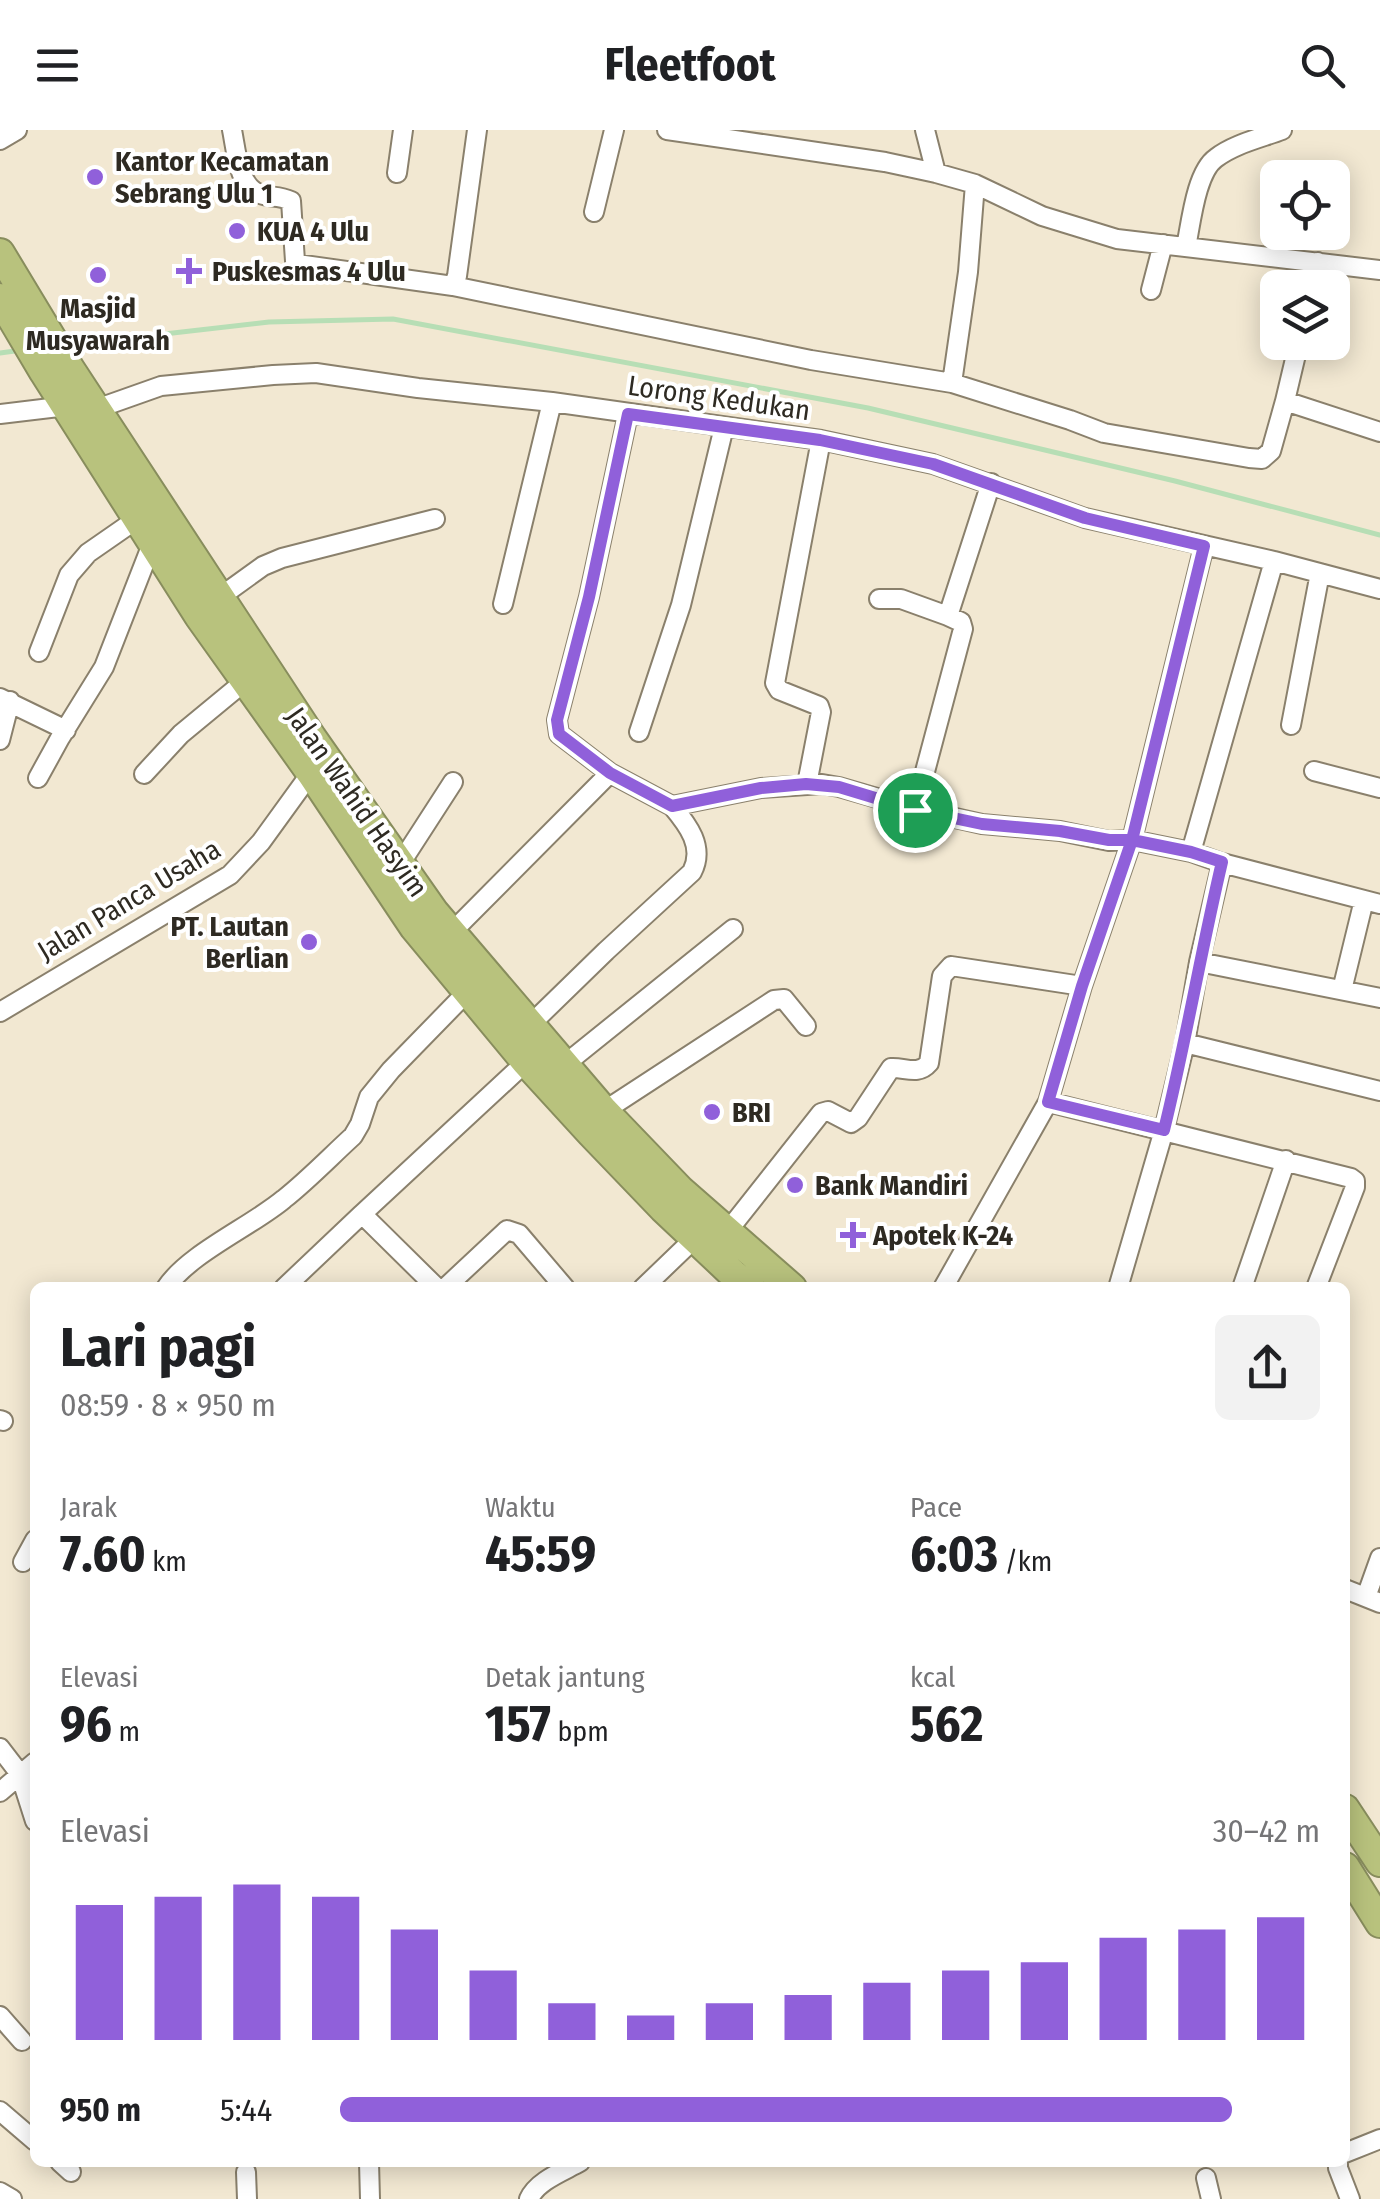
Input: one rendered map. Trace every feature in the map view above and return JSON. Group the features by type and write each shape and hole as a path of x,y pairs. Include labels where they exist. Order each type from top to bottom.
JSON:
{"highway":[{"name":"Jalan Wahid Hasyim","path":"0,254 18,323"},
{"name":"Jalan Wahid Hasyim","path":"0,298 57,370 96,408 312,738 451,933 604,1111 680,1190 785,1282"},
{"name":"Jalan Wahid Hasyim","path":"57,370 67,406 152,544 414,927 526,1062 734,1282"},
{"path":"1350,1817 1380,1862"},
{"path":"1350,1874 1380,1924"}],"street":[{"path":"0,140 17,130"},
{"path":"232,130 249,188 291,201 296,263 453,286 811,360 952,383 1104,433 1255,459 1266,457 1271,451 1295,360"},
{"path":"397,173 403,130"},
{"path":"453,286 477,130"},
{"path":"594,212 614,130"},
{"path":"667,130 936,172 975,184 1042,216 1117,239 1380,270"},
{"path":"926,130 936,172"},
{"path":"1186,247 1204,172 1212,160 1282,130"},
{"path":"952,383 968,272 975,184"},
{"path":"1151,290 1163,244"},
{"path":"1316,270 1318,262"},
{"name":"Lorong Kedukan","path":"96,408 161,386 273,374 316,374 552,402 820,440 933,464 1085,518 1380,588"},
{"path":"503,604 552,402"},
{"path":"1285,402 1380,432"},
{"path":"0,414 67,406"},
{"path":"530,1025 692,872 698,857 697,845 672,806 610,773 559,734 557,720 589,597 628,414"},
{"path":"639,732 681,605 724,427"},
{"path":"806,784 821,712 819,706 779,690 775,683 820,440"},
{"path":"948,616 991,484"},
{"path":"39,652 69,575 88,553 137,518"},
{"path":"220,597 263,566 282,558 435,519"},
{"path":"38,778 104,667 152,544"},
{"path":"946,1282 1048,1102 1082,986 1132,840 1204,546"},
{"path":"1191,852 1274,560"},
{"path":"1291,725 1320,573"},
{"path":"879,599 901,599 948,616 963,624 964,629 915,810"},
{"path":"144,774 180,734 244,682"},
{"path":"0,740 5,700 66,730"},
{"path":"1314,770 1380,788"},
{"name":"Jalan Panca Usaha","path":"0,1012 230,876 261,842 311,773"},
{"path":"451,933 610,773"},
{"path":"400,864 453,782"},
{"path":"672,806 761,788 806,784 839,787 915,810 982,824 1132,840 1191,852 1372,902 1342,990"},
{"path":"1120,1282 1186,1043 1199,962 1222,862"},
{"path":"564,1065 733,929"},
{"path":"1199,962 1380,998"},
{"path":"728,1232 821,1114 828,1111 851,1123 890,1068 917,1071 930,1063 942,976 950,966 1082,986"},
{"path":"175,1282 218,1244 283,1200 353,1136 369,1097 390,1070 468,992"},
{"path":"604,1111 774,1000 784,999 806,1026"},
{"path":"1186,1043 1380,1091"},
{"path":"291,1282 526,1062"},
{"path":"1048,1102 1351,1178 1356,1184 1318,1282"},
{"path":"1244,1282 1286,1160"},
{"path":"362,1214 435,1282"},
{"path":"448,1282 507,1230 519,1234 560,1282"},
{"path":"649,1282 695,1238"},
{"path":"23,1562 30,1549"},
{"path":"1373,1600 1380,1558"},
{"path":"0,1748 28,1768 0,1792"},
{"path":"0,2016 22,2041"},
{"path":"0,2111 30,2137"},
{"path":"1350,2151 1380,2139"},
{"path":"369,2167 370,2199"},
{"path":"529,2199 531,2192 546,2180 571,2167"},
{"path":"1338,2167 1350,2199"},
{"path":"246,2172 246,2199"},
{"path":"1206,2178 1211,2199"},
{"path":"0,2192 12,2199"}],"waterway":[{"path":"68,345 269,322 393,319 868,408 1175,481 1380,535"},
{"path":"0,353 22,350"}],"place":[{"name":"Kantor Kecamatan Sebrang Ulu 1","path":"95,177"},
{"name":"KUA 4 Ulu","path":"237,231"},
{"name":"Puskesmas 4 Ulu","path":"189,271"},
{"name":"Masjid Musyawarah","path":"98,275"},
{"name":"PT. Lautan Berlian","path":"309,942"},
{"name":"BRI","path":"712,1112"},
{"name":"Bank Mandiri","path":"795,1185"},
{"name":"Apotek K-24","path":"853,1235"}],"route":[{"path":"915,810 822,784 761,788 672,806 610,773 559,734 557,720 589,597 628,414 820,440 933,464 1085,518 1204,546 1132,840 1082,986 1048,1102 1164,1130 1186,1043 1199,962 1222,862 1132,840 1084,838 1060,831 982,824 915,810"}]}
